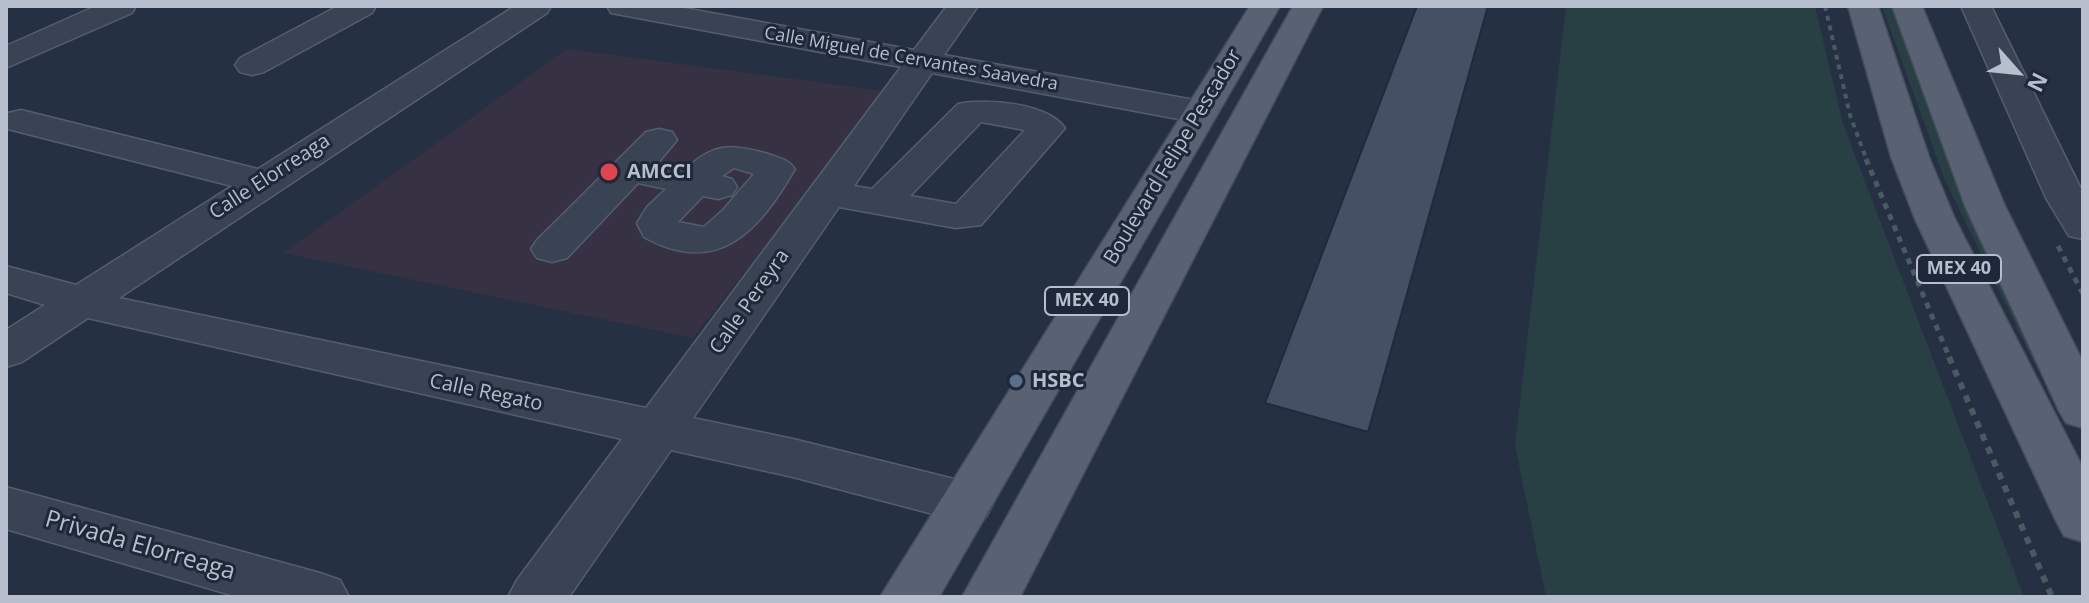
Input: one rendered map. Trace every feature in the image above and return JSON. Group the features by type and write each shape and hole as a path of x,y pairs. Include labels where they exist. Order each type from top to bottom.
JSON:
{"main road":[{"name":"Boulevard Felipe Pescador","path":"909,597 1265,6"},
{"name":"Boulevard Felipe Pescador","path":"991,597 1308,6"},
{"name":"MEX 40","path":"1863,6 1910,157 1935,219 1995,347 2083,521"},
{"path":"1907,6 1985,206 2083,411"}],"street":[{"path":"6,58 121,6"},
{"path":"252,65 361,6"},
{"name":"Calle Elorreaga","path":"6,351 536,6"},
{"name":"Calle Miguel de Cervantes Saavedra","path":"622,6 732,15 925,62 1200,112"},
{"name":"Calle Pereyra","path":"537,597 963,6"},
{"path":"1976,6 2077,209"},
{"path":"21,121 263,182"},
{"path":"552,249 659,140"},
{"path":"2043,146 2083,153"},
{"path":"733,156 775,166 775,172 757,194 725,231 712,239 664,232 658,228 661,216 695,182 721,158 733,156"},
{"path":"630,170 695,182"},
{"path":"757,194 881,203"},
{"name":"Calle Regato","path":"6,279 82,301 327,359 793,458 967,502"},
{"name":"Privada Elorreaga","path":"6,508 320,597"}],"path":[{"path":"1825,6 1850,115 1880,197 2052,597"}],"shaded area":[{"name":"AMCCI","path":"567,49 885,91 693,338 284,253"}],"green space":[{"path":"1566,6 1815,6 1843,124 2024,597 1546,597 1515,445"},
{"path":"1882,6 1897,6 2051,367 2038,371 1944,178"}],"building":[{"path":"1417,6 1488,6 1368,432 1265,403"}],"place":[{"name":"AMCCI","path":"609,172"},
{"name":"HSBC","path":"1016,381"}]}
